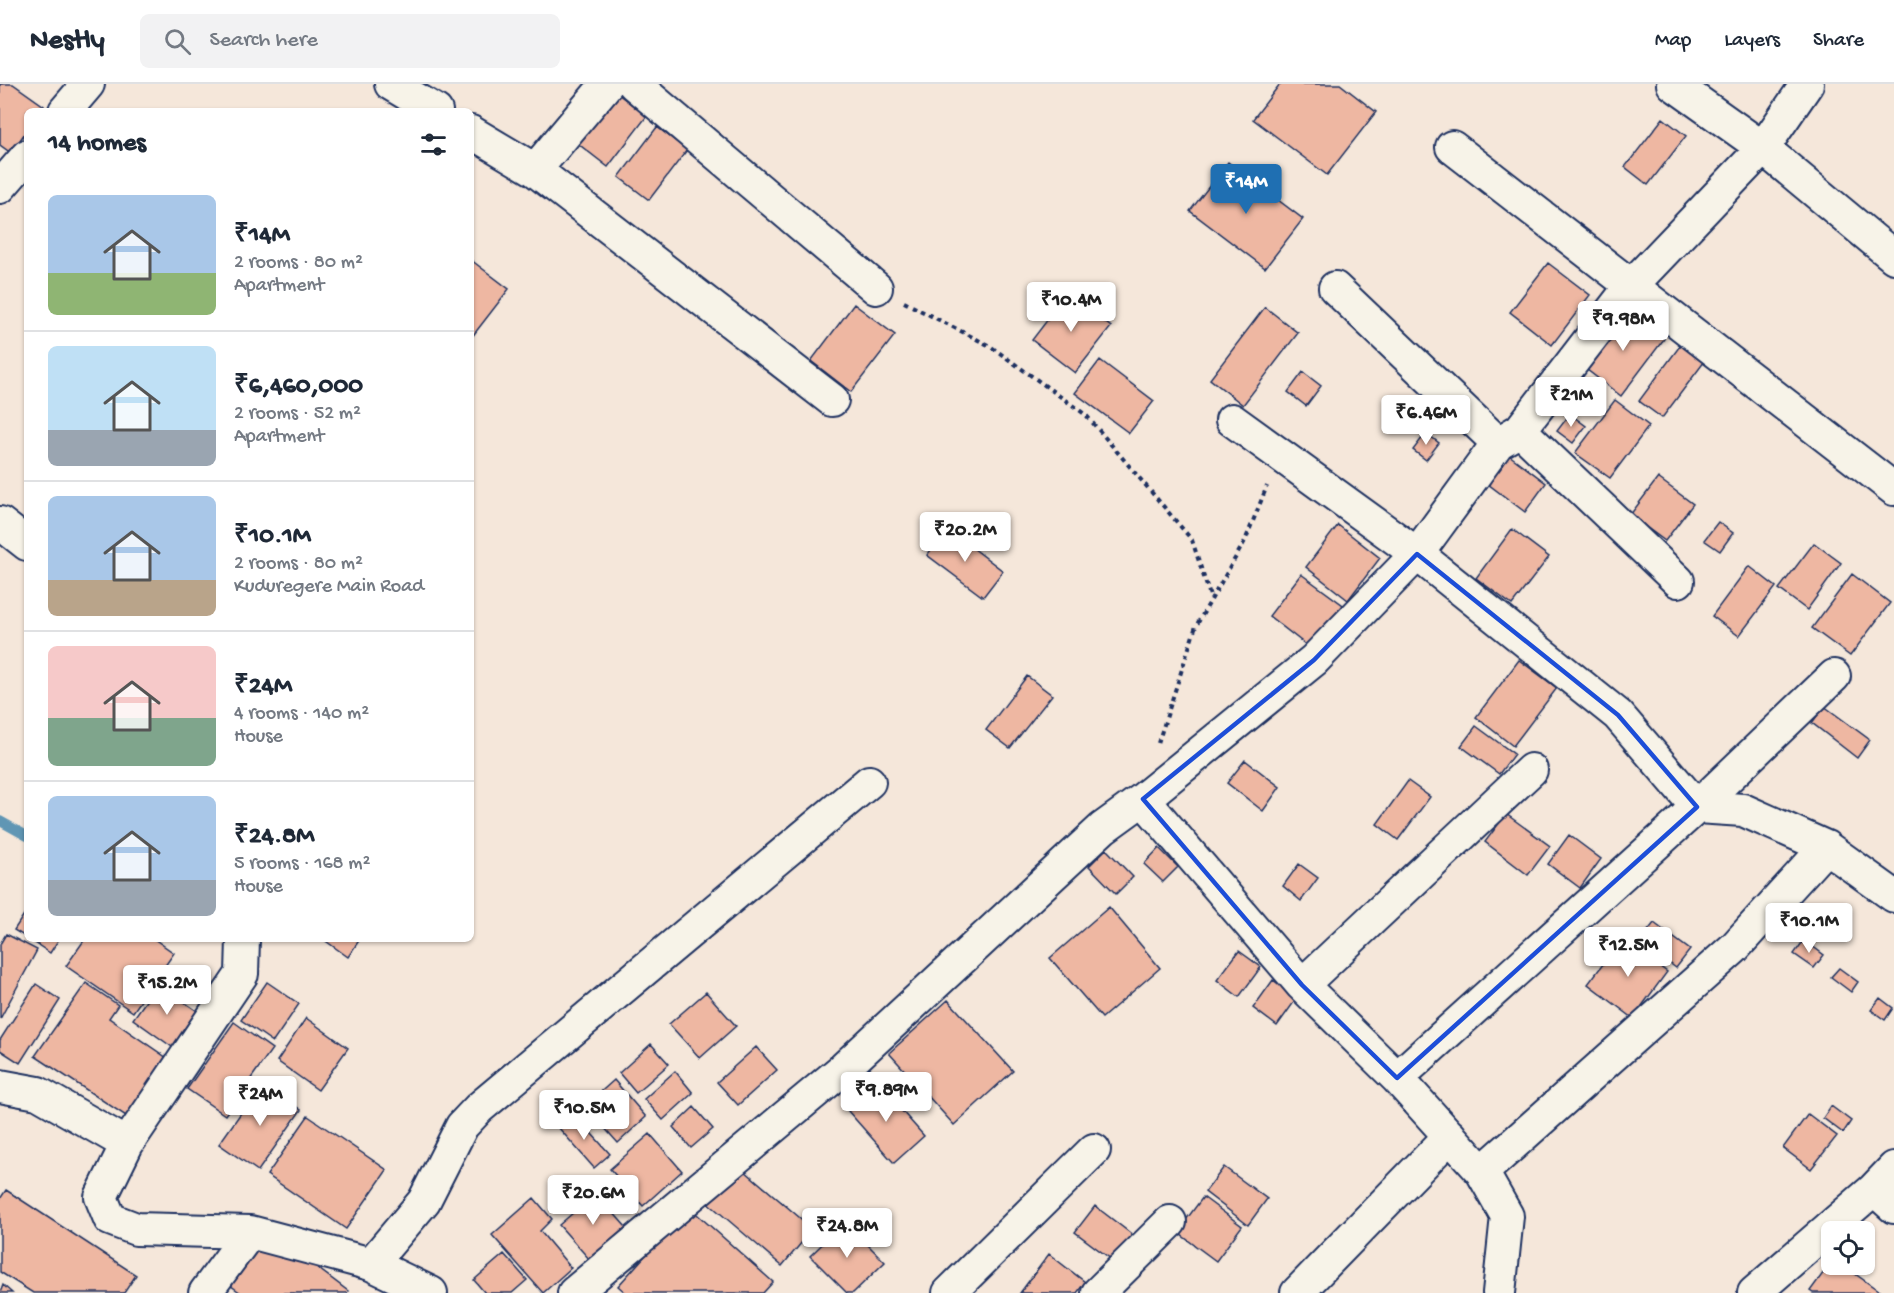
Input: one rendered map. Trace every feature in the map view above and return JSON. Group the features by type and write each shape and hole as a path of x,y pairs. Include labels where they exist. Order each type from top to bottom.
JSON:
{"street":[{"path":"68,108 88,84"},
{"path":"391,84 431,108"},
{"path":"534,170 607,84"},
{"path":"634,84 876,288"},
{"path":"1673,84 1763,148 1894,256"},
{"path":"574,1293 844,1068 1042,882 1103,828 1143,799 1314,660 1417,554 1631,286 1763,148 1807,84"},
{"path":"474,134 534,170 832,400"},
{"path":"1452,147 1894,489"},
{"path":"1335,288 1678,581"},
{"path":"1232,420 1417,554 1618,715 1697,807 1743,810 1826,847 1894,896"},
{"path":"0,523 24,542"},
{"path":"1397,1078 1697,807 1834,676"},
{"path":"1302,984 1531,770"},
{"path":"388,1278 462,1126 479,1108 869,782"},
{"path":"1143,799 1302,984 1397,1078 1482,1172 1507,1216 1499,1293"},
{"path":"1482,1172 1734,948 1826,847"},
{"path":"243,942 242,974 127,1144 100,1197 110,1219 135,1229 250,1232 431,1293"},
{"path":"0,1086 38,1093 127,1144"},
{"path":"1297,1293 1450,1136"},
{"path":"948,1293 1094,1150"},
{"path":"1754,1293 1774,1283 1887,1188"},
{"path":"1098,1293 1170,1222"},
{"path":"205,1293 250,1232"}],"path":[{"path":"876,288 990,346 1086,415 1192,540 1211,599"},
{"path":"1157,747 1196,626 1245,541 1280,455"}],"highlighted area":[{"path":"1417,554 1618,715 1697,807 1397,1078 1302,985 1143,799 1314,660"}],"building":[{"path":"0,84 13,84 44,106 42,108 24,108 24,134 11,153 0,145"},
{"path":"1280,84 1340,84 1376,112 1327,175 1253,119"},
{"path":"610,88 647,116 608,167 572,139"},
{"path":"1663,118 1686,136 1648,185 1625,167"},
{"path":"657,127 687,150 649,200 619,177"},
{"path":"1228,162 1303,219 1265,268 1190,211"},
{"path":"474,262 509,289 474,334"},
{"path":"1548,263 1590,295 1552,345 1510,312"},
{"path":"1068,293 1111,327 1075,373 1032,340"},
{"path":"854,304 895,335 851,392 811,361"},
{"path":"1265,307 1298,333 1243,405 1210,379"},
{"path":"1624,309 1664,339 1621,396 1582,366"},
{"path":"1688,335 1711,353 1662,418 1639,401"},
{"path":"1100,360 1154,401 1129,433 1075,393"},
{"path":"1303,372 1321,386 1306,406 1288,392"},
{"path":"1615,400 1649,426 1610,478 1575,453"},
{"path":"1570,414 1586,426 1573,443 1557,431"},
{"path":"1426,433 1439,443 1426,460 1413,450"},
{"path":"1509,455 1546,483 1525,512 1488,484"},
{"path":"1658,478 1693,504 1665,541 1630,515"},
{"path":"1718,522 1733,533 1720,551 1704,540"},
{"path":"1338,525 1380,558 1348,600 1306,567"},
{"path":"948,529 1003,571 983,597 927,555"},
{"path":"1512,529 1549,557 1512,605 1476,578"},
{"path":"1814,543 1841,563 1807,610 1779,589"},
{"path":"1749,566 1776,587 1739,636 1712,616"},
{"path":"1301,574 1343,605 1310,648 1269,616"},
{"path":"1852,574 1890,603 1850,656 1812,628"},
{"path":"1519,660 1557,688 1513,746 1476,717"},
{"path":"1027,676 1052,695 1010,748 986,730"},
{"path":"1824,706 1870,740 1857,758 1812,723"},
{"path":"1476,726 1514,754 1499,774 1461,746"},
{"path":"1245,760 1280,787 1263,811 1227,783"},
{"path":"1408,781 1430,797 1398,840 1377,824"},
{"path":"1506,814 1550,846 1528,875 1485,842"},
{"path":"1569,835 1601,859 1580,888 1548,864"},
{"path":"1159,848 1178,867 1163,882 1144,864"},
{"path":"1106,849 1133,877 1116,894 1089,866"},
{"path":"1299,864 1318,878 1301,901 1283,886"},
{"path":"1109,907 1160,968 1102,1018 1050,958"},
{"path":"24,915 24,936 14,930"},
{"path":"1654,923 1690,950 1676,968 1640,941"},
{"path":"6,934 37,950 0,1019 0,944"},
{"path":"1622,939 1667,972 1633,1018 1588,984"},
{"path":"1804,940 1824,955 1814,968 1794,954"},
{"path":"34,942 57,942 50,953"},
{"path":"83,942 158,942 174,953 133,1012 66,966"},
{"path":"327,942 358,942 348,957"},
{"path":"1239,951 1261,967 1239,997 1217,980"},
{"path":"1839,968 1858,982 1851,992 1831,977"},
{"path":"1273,980 1297,998 1277,1026 1253,1008"},
{"path":"267,982 299,1004 273,1042 241,1020"},
{"path":"86,983 118,1005 109,1018 167,1058 126,1116 35,1056"},
{"path":"36,984 60,1000 20,1063 0,1050 0,1040"},
{"path":"158,984 200,1013 175,1049 133,1019"},
{"path":"706,992 736,1026 700,1058 669,1024"},
{"path":"1880,998 1893,1008 1885,1020 1871,1010"},
{"path":"948,1000 1013,1071 954,1125 889,1053"},
{"path":"306,1018 348,1048 318,1090 277,1061"},
{"path":"234,1022 272,1049 225,1115 187,1089"},
{"path":"651,1044 669,1064 636,1093 619,1073"},
{"path":"756,1047 777,1070 738,1105 717,1082"},
{"path":"675,1071 693,1093 663,1120 644,1099"},
{"path":"614,1080 646,1117 618,1143 585,1106"},
{"path":"262,1083 301,1110 258,1171 219,1144"},
{"path":"878,1084 924,1136 894,1163 848,1111"},
{"path":"1831,1106 1851,1121 1843,1133 1823,1118"},
{"path":"694,1107 713,1129 691,1148 673,1127"},
{"path":"573,1113 610,1154 594,1168 558,1127"},
{"path":"1808,1114 1837,1136 1811,1169 1783,1148"},
{"path":"308,1116 387,1170 346,1229 267,1175"},
{"path":"650,1134 682,1171 643,1206 610,1169"},
{"path":"738,1165 813,1229 782,1266 707,1202"},
{"path":"1224,1167 1267,1199 1248,1225 1205,1192"},
{"path":"6,1190 136,1275 124,1293 33,1293 0,1272 0,1199"},
{"path":"596,1193 626,1227 590,1260 559,1225"},
{"path":"1203,1197 1242,1226 1216,1261 1177,1232"},
{"path":"534,1198 552,1219 540,1231 571,1268 543,1293 492,1235"},
{"path":"1095,1206 1134,1236 1115,1262 1075,1232"},
{"path":"689,1207 773,1282 763,1293 626,1293 618,1286"},
{"path":"845,1222 885,1262 853,1293 847,1293 810,1256"},
{"path":"262,1226 348,1291 347,1293 241,1293 223,1280"},
{"path":"504,1254 527,1280 512,1293 485,1293 474,1280"},
{"path":"1049,1254 1085,1282 1077,1293 1020,1293"},
{"path":"1822,1275 1857,1275 1882,1293 1813,1293 1810,1291"},
{"path":"3,1285 12,1293 0,1293"}],"waterway":[{"path":"0,821 24,834"}]}
